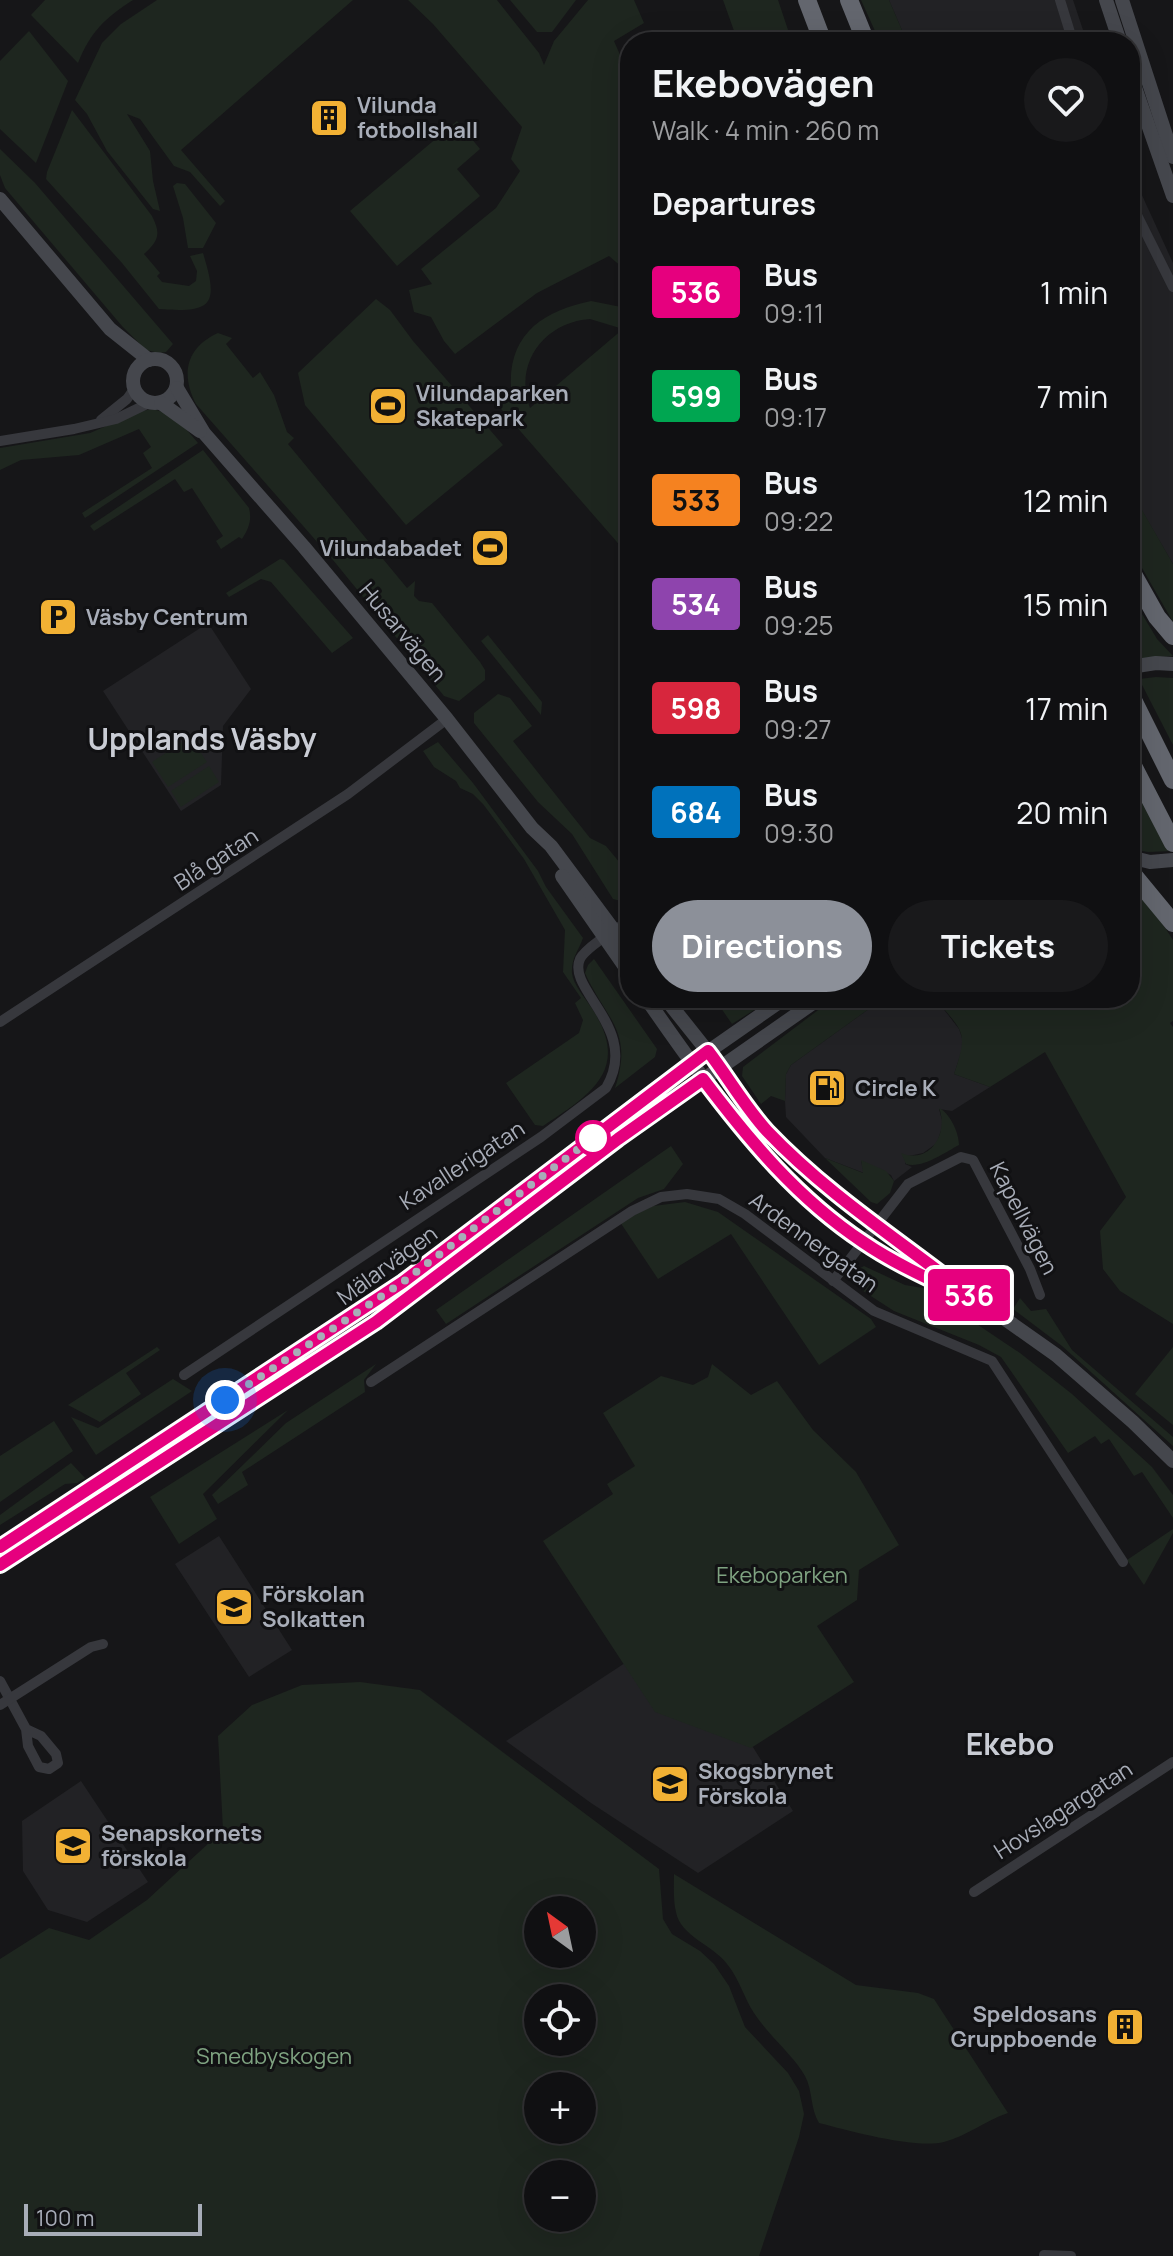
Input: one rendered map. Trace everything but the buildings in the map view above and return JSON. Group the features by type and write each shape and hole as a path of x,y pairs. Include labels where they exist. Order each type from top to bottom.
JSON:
{"highway":[{"path":"796,0 806,32"},
{"path":"807,0 819,32"},
{"path":"841,0 852,32"},
{"path":"849,0 862,32"},
{"path":"1140,587 1157,617 1173,636"},
{"path":"1140,714 1173,780"},
{"path":"1140,779 1173,843"},
{"path":"1140,883 1173,923"}],"main road":[{"path":"1106,0 1117,32"},
{"path":"1122,1 1132,32"},
{"path":"1140,56 1173,157"},
{"path":"1140,102 1173,196"},
{"path":"0,199 110,329 135,373"},
{"path":"110,329 149,360 140,365 135,373 134,389"},
{"name":"Husarvägen","path":"149,360 160,359 172,366 178,377 177,388 204,433 285,524 447,719 532,828 551,846 620,954"},
{"path":"155,403 174,395 177,388"},
{"name":"Husarvägen","path":"134,389 140,398 155,403 204,433"},
{"path":"1140,665 1173,664"},
{"path":"1140,858 1169,861"},
{"name":"Husarvägen","path":"610,934 620,943"},
{"path":"653,1008 753,1144 782,1174 863,1243 978,1302"},
{"path":"673,1008 764,1128 794,1158 875,1227 1056,1355 1173,1461"},
{"name":"Mälarvägen","path":"0,1547 403,1282 691,1063 770,1008"},
{"name":"Mälarvägen","path":"0,1565 376,1322 618,1139 806,1008"}],"street":[{"path":"1060,0 1070,32"},
{"path":"1140,221 1173,287"},
{"path":"99,422 127,399 134,389"},
{"path":"0,441 116,419 155,403"},
{"name":"Blå gatan","path":"0,1022 348,794 447,719"},
{"path":"610,934 620,927"},
{"name":"Kavallerigatan","path":"184,1375 541,1137 606,1088 612,1078 615,1048 606,1020 582,985 578,971 580,960 587,951 610,934"},
{"name":"Kapellvägen","path":"833,1281 908,1184 961,1157 973,1160 1030,1269 1040,1295"},
{"name":"Ardennergatan","path":"371,1382 632,1211 661,1197 687,1194 719,1199 745,1214 874,1311 992,1361 1123,1562"},
{"path":"3,1703 91,1647 103,1644"},
{"path":"0,1681 3,1703 9,1714 23,1725"},
{"name":"Hovslagargatan","path":"974,1892 1173,1762"},
{"path":"1044,2255 1071,2256"}],"shaded area":[{"path":"889,0 1073,0 1084,32 903,32"},
{"path":"1140,191 1173,263 1173,564 1140,507"},
{"path":"208,623 251,689 223,726 221,785 181,811 103,691"},
{"path":"870,1008 943,1008 959,1029 964,1044 954,1074 990,1087 952,1111 939,1109 943,1124 937,1143 923,1153 909,1156 905,1164 912,1167 894,1181 891,1175 861,1161 864,1173 825,1158 786,1117 786,1074 791,1065"},
{"name":"Förskolan Solkatten","path":"219,1536 292,1650 249,1677 175,1564"},
{"name":"Skogsbrynet Förskola","path":"628,1661 734,1717 793,1811 698,1873 591,1803 506,1741"},
{"name":"Senapskornets förskola","path":"81,1781 148,1882 87,1922 48,1910 23,1871 22,1821"}],"green space":[{"path":"45,0 133,0 100,26 78,63 31,15"},
{"path":"157,0 353,0 181,150 225,201 220,206 190,172 174,166 140,119 127,114 150,151 160,211 153,209 107,151 87,114 75,100 102,43 121,24"},
{"path":"408,0 497,0 539,53 544,65 554,41 588,0 634,0 644,23 629,32 620,32 620,37 614,41 620,55 620,265 609,256 537,293 455,354 431,317 414,312 409,290 432,284 421,269 496,208 520,171 511,159 522,127 433,24"},
{"path":"510,0 576,0 552,32 537,32"},
{"path":"723,0 778,0 789,32 734,32"},
{"path":"861,0 889,0 903,32 875,32"},
{"path":"29,31 68,81 36,163 0,129 0,61"},
{"path":"72,110 152,216 157,236 144,254 160,273 157,276 162,282 189,286 196,281 197,271 190,256 203,253 210,295 201,307 159,309 46,179"},
{"path":"457,121 480,149 457,169 480,196 397,266 350,211"},
{"path":"0,149 35,183 173,344 166,352 146,350 122,326 5,188 0,175"},
{"path":"185,184 216,223 203,248 188,248 173,186"},
{"path":"376,299 390,310 503,445 406,525 305,405 298,373"},
{"path":"591,301 620,307 620,328 590,319 559,328 547,337 530,361 526,391 530,408 620,332 620,546 495,402 511,388 515,353 522,339 532,328 558,311"},
{"path":"218,333 232,338 226,344 253,378 260,372 274,395 287,432 294,438 288,444 407,588 415,581 414,596 419,601 432,603 480,662 485,670 485,680 459,701 444,696 333,560 196,404 188,383 189,363 199,346"},
{"path":"153,409 178,422 198,443 85,518 82,513 152,468 143,453 151,447 139,429 79,455 21,460 0,470 0,448 90,433 141,411"},
{"path":"203,450 249,508 249,524 242,539 239,537 221,549 216,541 223,536 192,488 184,492 175,479 94,531 90,526"},
{"path":"1140,506 1173,564 1173,622 1140,564"},
{"path":"280,559 353,638 332,653 271,582 261,579 229,597 226,593"},
{"path":"1140,611 1157,639 1173,656 1140,658"},
{"path":"488,635 542,702 541,715 481,641"},
{"path":"1173,678 1173,745 1140,681"},
{"path":"498,694 510,698 532,726 513,741 590,838 606,846 620,863 620,901 613,899 572,834 538,802 474,723 474,713"},
{"path":"190,737 207,762 168,787 152,762"},
{"path":"438,742 473,783 583,938 574,958 572,973 604,1031 608,1049 606,1065 600,1079 589,1091 543,1126 535,1125 506,1083 579,1033 583,1020 575,1003 581,998 563,972 565,930 524,859 483,804 434,767 423,751"},
{"path":"209,766 219,782 181,807 171,791"},
{"path":"1140,789 1172,851 1140,851"},
{"path":"1140,897 1153,909 1173,940 1173,1021 1170,1023 1173,1027 1173,1324 1120,1291 1103,1269 1100,1231 1126,1197 1045,1052 990,1087 954,1074 962,1040 944,1008 1140,1008"},
{"path":"594,959 620,996 620,1008 628,1008 657,1049 655,1057 615,1088 620,1068 619,1039 585,973"},
{"path":"721,1008 757,1008 732,1024"},
{"path":"821,1008 870,1008 791,1065 786,1074 785,1101 771,1096 761,1104 742,1076 743,1067"},
{"path":"939,1108 953,1124 959,1145 926,1162 906,1164 901,1153 921,1155 935,1144 941,1127"},
{"path":"671,1146 683,1164 664,1189 638,1198 446,1324 436,1310"},
{"path":"825,1158 863,1173 861,1160 886,1171 894,1181 890,1193 877,1204 871,1202"},
{"path":"685,1202 718,1212 871,1319 876,1327 819,1365 731,1234 658,1279 620,1222 653,1206"},
{"path":"864,1266 905,1285 923,1288 1020,1353 1072,1394 1152,1467 1173,1495 1173,1518 1142,1472 1134,1476 1109,1439 1101,1444 1095,1436 1068,1453 1001,1357 894,1311 860,1289 854,1281 855,1271"},
{"path":"1020,1298 1031,1311 1046,1309 1072,1350 1173,1437 1173,1446 1062,1346 1013,1309"},
{"path":"157,1347 160,1350 126,1373 141,1394 100,1422 68,1405"},
{"path":"1173,1347 1173,1425 1135,1394"},
{"path":"376,1364 364,1380 365,1392 242,1472 248,1485 218,1504 212,1495 286,1423"},
{"name":"Ekeboparken","path":"712,1364 751,1395 777,1381 813,1430 856,1472 899,1545 859,1570 857,1600 817,1626 854,1682 751,1748 655,1712 543,1541 613,1494 607,1484 635,1466 603,1413 661,1376 693,1385 708,1377"},
{"path":"173,1379 192,1391 96,1455 71,1417 98,1428"},
{"path":"288,1410 203,1494 217,1519 179,1544 150,1497"},
{"path":"54,1421 73,1451 0,1502 0,1456"},
{"path":"71,1463 85,1478 77,1483 65,1484 0,1525 0,1515"},
{"path":"1173,1529 1173,1533 1144,1585 1127,1560"},
{"name":"Smedbyskogen","path":"360,1682 420,1690 659,1869 663,1919 672,1934 700,1951 714,1964 729,1986 745,2027 788,2073 799,2091 804,2114 799,2137 759,2256 0,2256 0,1959 49,1928 89,1940 147,1900 223,1830 218,1736 252,1705 302,1685"},
{"path":"674,1874 856,1985 918,1993 934,1999 1008,2113 952,2139 932,2144 882,2138 819,2123 808,2082 800,2068 754,2013 727,1964 690,1934 679,1920 674,1903"}],"bus line":[{"name":"536","path":"0,1547 403,1282 708,1051 764,1128 794,1158 851,1209 978,1302 863,1243 838,1223 753,1144 703,1079 618,1139 376,1322 0,1565"}],"place":[{"name":"Vilunda fotbollshall","path":"329,118"},
{"name":"Vilundaparken Skatepark","path":"388,406"},
{"name":"Vilundabadet","path":"490,548"},
{"name":"Väsby Centrum","path":"58,617"},
{"name":"Circle K","path":"827,1088"},
{"name":"Förskolan Solkatten","path":"234,1607"},
{"name":"Skogsbrynet Förskola","path":"670,1784"},
{"name":"Senapskornets förskola","path":"73,1846"},
{"name":"Speldosans Gruppboende","path":"1125,2027"}],"district":[{"name":"Upplands Väsby","path":"202,740"},
{"name":"Ekebo","path":"1010,1745"}],"route":[{"path":"225,1400 403,1282 598,1134 593,1138"}]}
